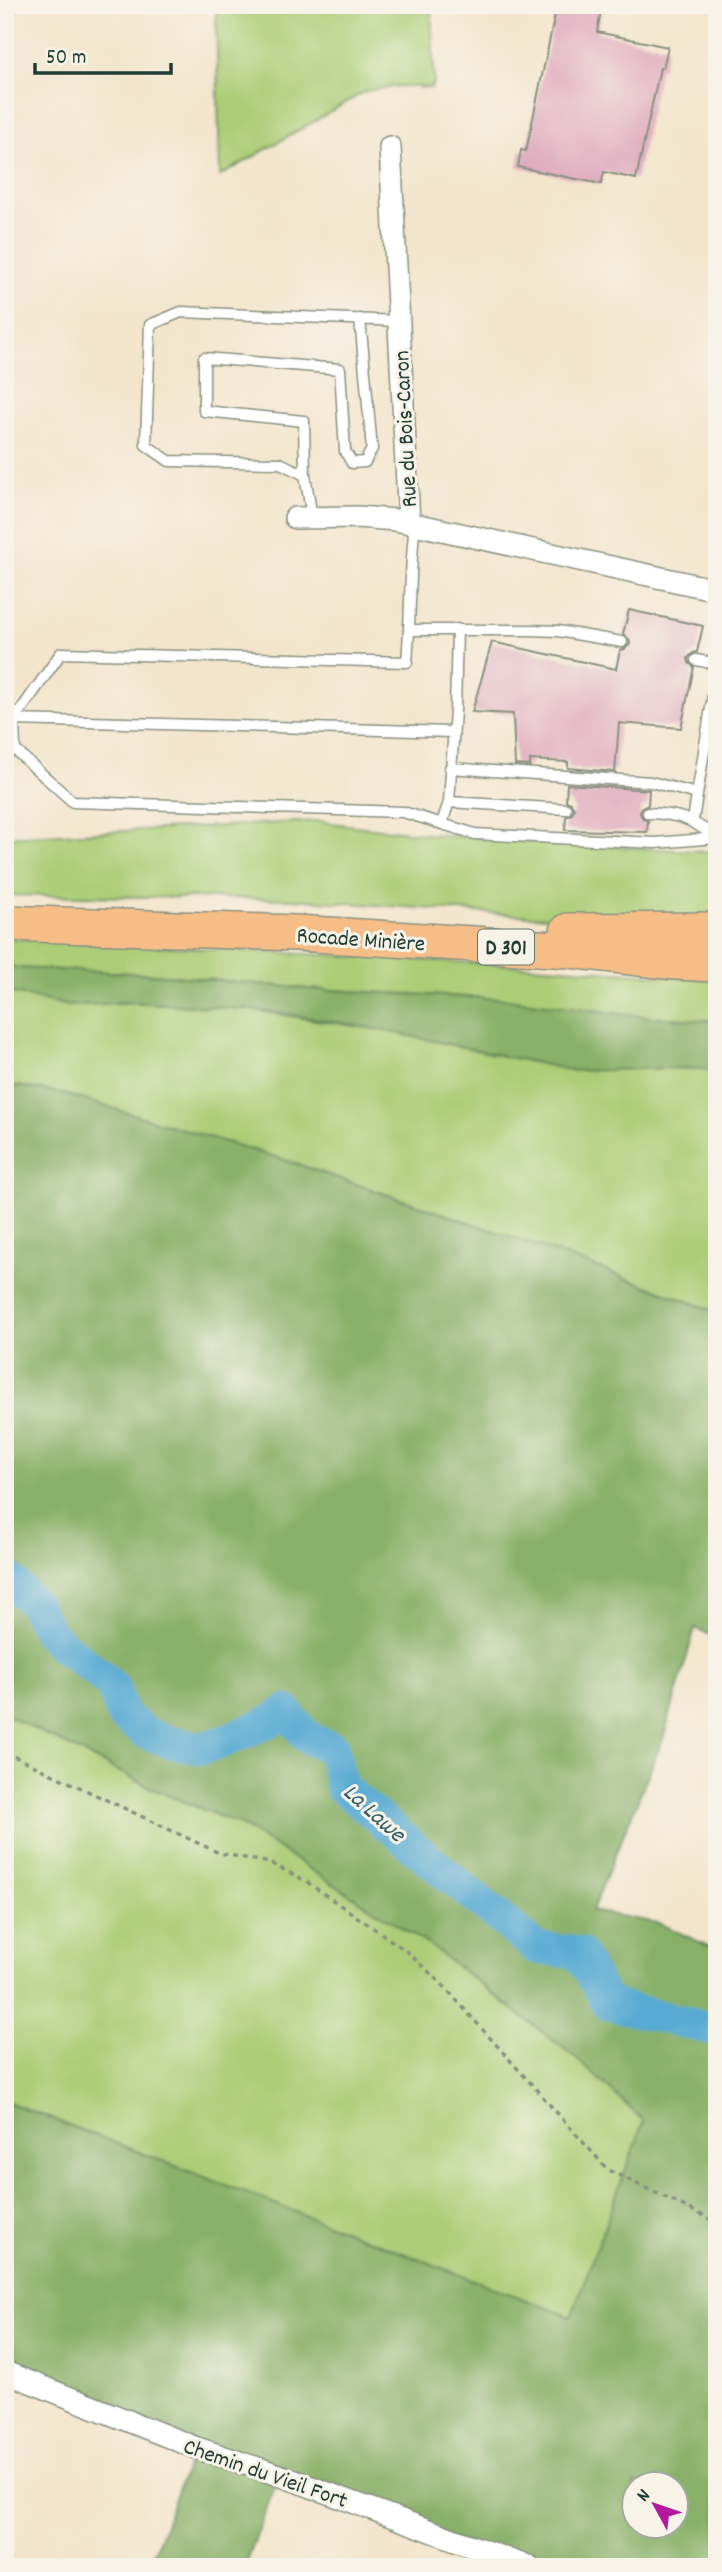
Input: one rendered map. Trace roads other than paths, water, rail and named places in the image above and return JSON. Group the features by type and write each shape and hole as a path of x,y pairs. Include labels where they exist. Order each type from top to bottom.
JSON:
{"highway":[{"name":"Rocade Minière","path":"5,923 296,933 570,950 717,964"},
{"path":"296,933 445,928 581,932 717,930"}],"street":[{"name":"Rue du Bois-Caron","path":"390,147 412,524 717,590"},
{"path":"303,517 375,518 412,524"},
{"name":"Chemin du Vieil Fort","path":"5,2372 194,2447 279,2475 529,2567"}],"lane":[{"path":"305,475 280,463 169,461 146,445 150,325 181,312 399,321"},
{"path":"303,517 304,421 204,411 204,358 340,369 345,451 352,463 365,462 372,449 360,319"},
{"path":"412,524 407,662 61,653 14,720 15,750 73,802 402,812 475,834 655,844 717,838"},
{"path":"442,822 449,802 457,629"},
{"path":"410,630 558,631 622,642"},
{"path":"695,660 717,664"},
{"path":"693,820 717,670"},
{"path":"14,720 452,732"},
{"path":"450,768 651,782 697,794"},
{"path":"449,802 566,809"},
{"path":"648,813 693,820 717,838"}],"waterway":[{"name":"La Lawe","path":"5,1574 34,1604 50,1634 113,1687 123,1716 146,1733 170,1742 200,1748 218,1744 273,1720 286,1711 309,1739 333,1748 341,1787 536,1948 579,1953 608,2004 717,2030"}]}
